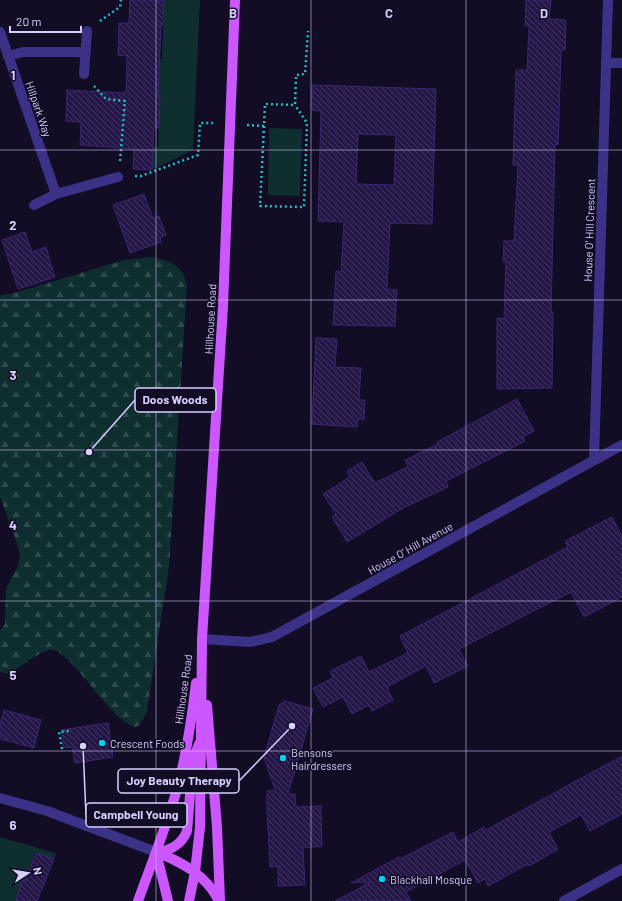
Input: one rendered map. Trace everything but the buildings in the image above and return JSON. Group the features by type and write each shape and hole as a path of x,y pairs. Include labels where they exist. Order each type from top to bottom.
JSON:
{"main road":[{"name":"Hillhouse Road","path":"189,901 195,872 200,827 202,640 223,306 235,0"},
{"name":"Hillhouse Road","path":"138,901 173,802 183,764 202,640"},
{"path":"202,640 217,827 220,901"},
{"path":"156,852 174,847 187,831 193,760 201,738"},
{"path":"156,852 183,864 195,872 210,886 220,901"},
{"path":"156,852 168,901"}],"street":[{"name":"House O' Hill Crescent","path":"594,460 608,0"},
{"path":"84,74 87,31"},
{"name":"Hillpark Way","path":"0,32 56,194"},
{"path":"8,56 23,52 86,52"},
{"path":"607,63 622,63"},
{"path":"34,205 56,194 118,177"},
{"name":"House O' Hill Avenue","path":"202,640 250,642 272,637 622,444"},
{"path":"0,798 53,813 156,852"},
{"path":"564,901 622,869"}],"path":[{"path":"87,31 120,7 121,0"},
{"path":"84,74 106,99 125,101 118,177"},
{"path":"264,126 260,206 304,207 307,123 295,105"},
{"path":"62,749 59,732 70,731"}],"green space":[{"path":"164,0 200,0 193,150 152,170 153,147 158,147 160,96 158,96 159,59 162,59"},
{"path":"269,128 302,129 300,196 268,195"},
{"path":"151,257 164,260 179,268 187,285 169,567 147,711 140,725 135,727 125,722 113,712 78,670 57,651 48,650 43,652 8,674 0,672 0,630 5,624 6,589 18,566 20,555 0,497 0,295 11,294 124,260"},
{"path":"0,837 56,853 54,859 35,853 28,872 46,879 43,887 22,880 16,901 0,901"}],"place":[{"name":"Doos Woods","path":"89,452"},
{"name":"Joy Beauty Therapy","path":"292,726"},
{"name":"Crescent Foods","path":"102,743"},
{"name":"Campbell Young","path":"83,746"},
{"name":"Bensons Hairdressers","path":"283,758"},
{"name":"Blackhall Mosque","path":"382,879"}]}
